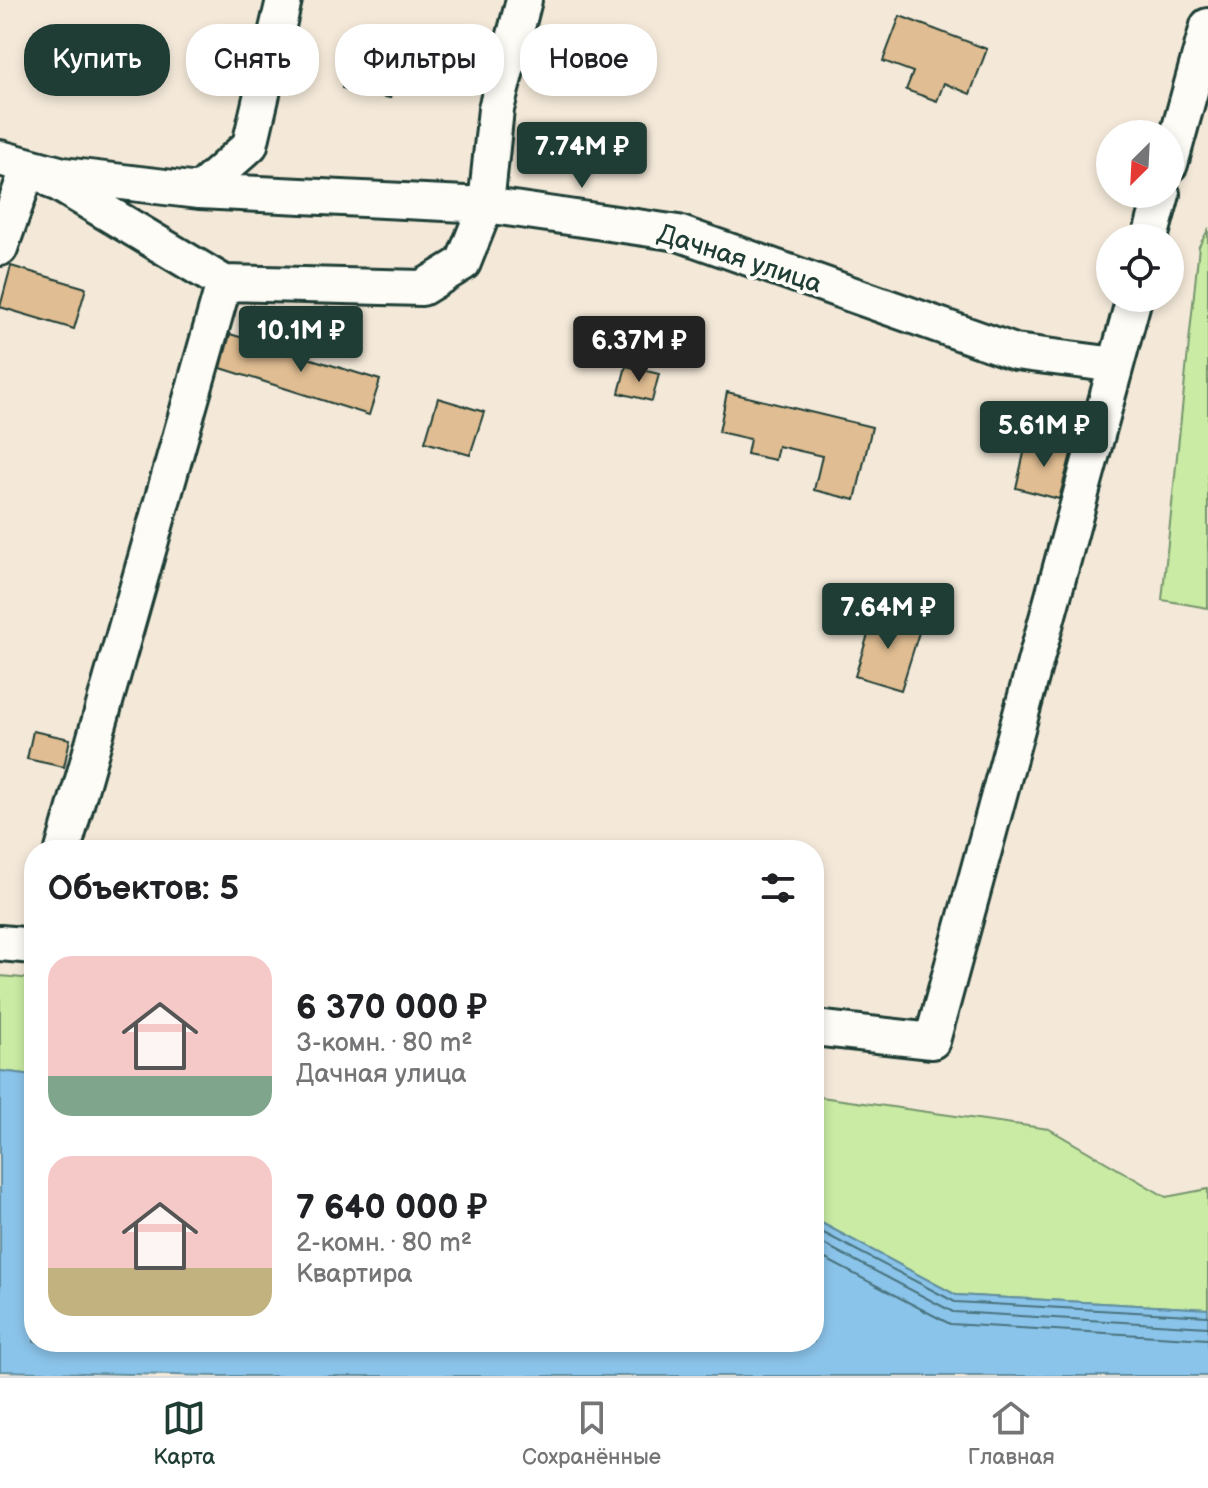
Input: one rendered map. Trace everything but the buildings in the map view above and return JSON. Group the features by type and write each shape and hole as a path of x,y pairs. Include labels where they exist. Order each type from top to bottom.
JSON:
{"street":[{"path":"199,191 250,145 284,0"},
{"path":"0,248 14,162 224,283 422,288 463,263 486,205 496,109 524,0"},
{"path":"1182,120 1208,26"},
{"name":"Дачная улица","path":"14,162 63,175 199,191 486,205 678,233 1015,352 1116,365"},
{"path":"66,840 224,283"},
{"path":"824,1029 932,1041 1130,312"},
{"path":"0,943 24,945"}],"green space":[{"path":"1208,230 1208,608 1162,600 1199,246"},
{"path":"0,976 24,978 24,1074 0,1071"},
{"path":"824,1097 1049,1129 1166,1197 1208,1189 1208,1309 956,1295 824,1224"}],"water":[{"path":"0,1071 24,1074 24,1352 824,1352 824,1224 956,1295 1208,1309 1208,1376 215,1376 0,1371"}]}
